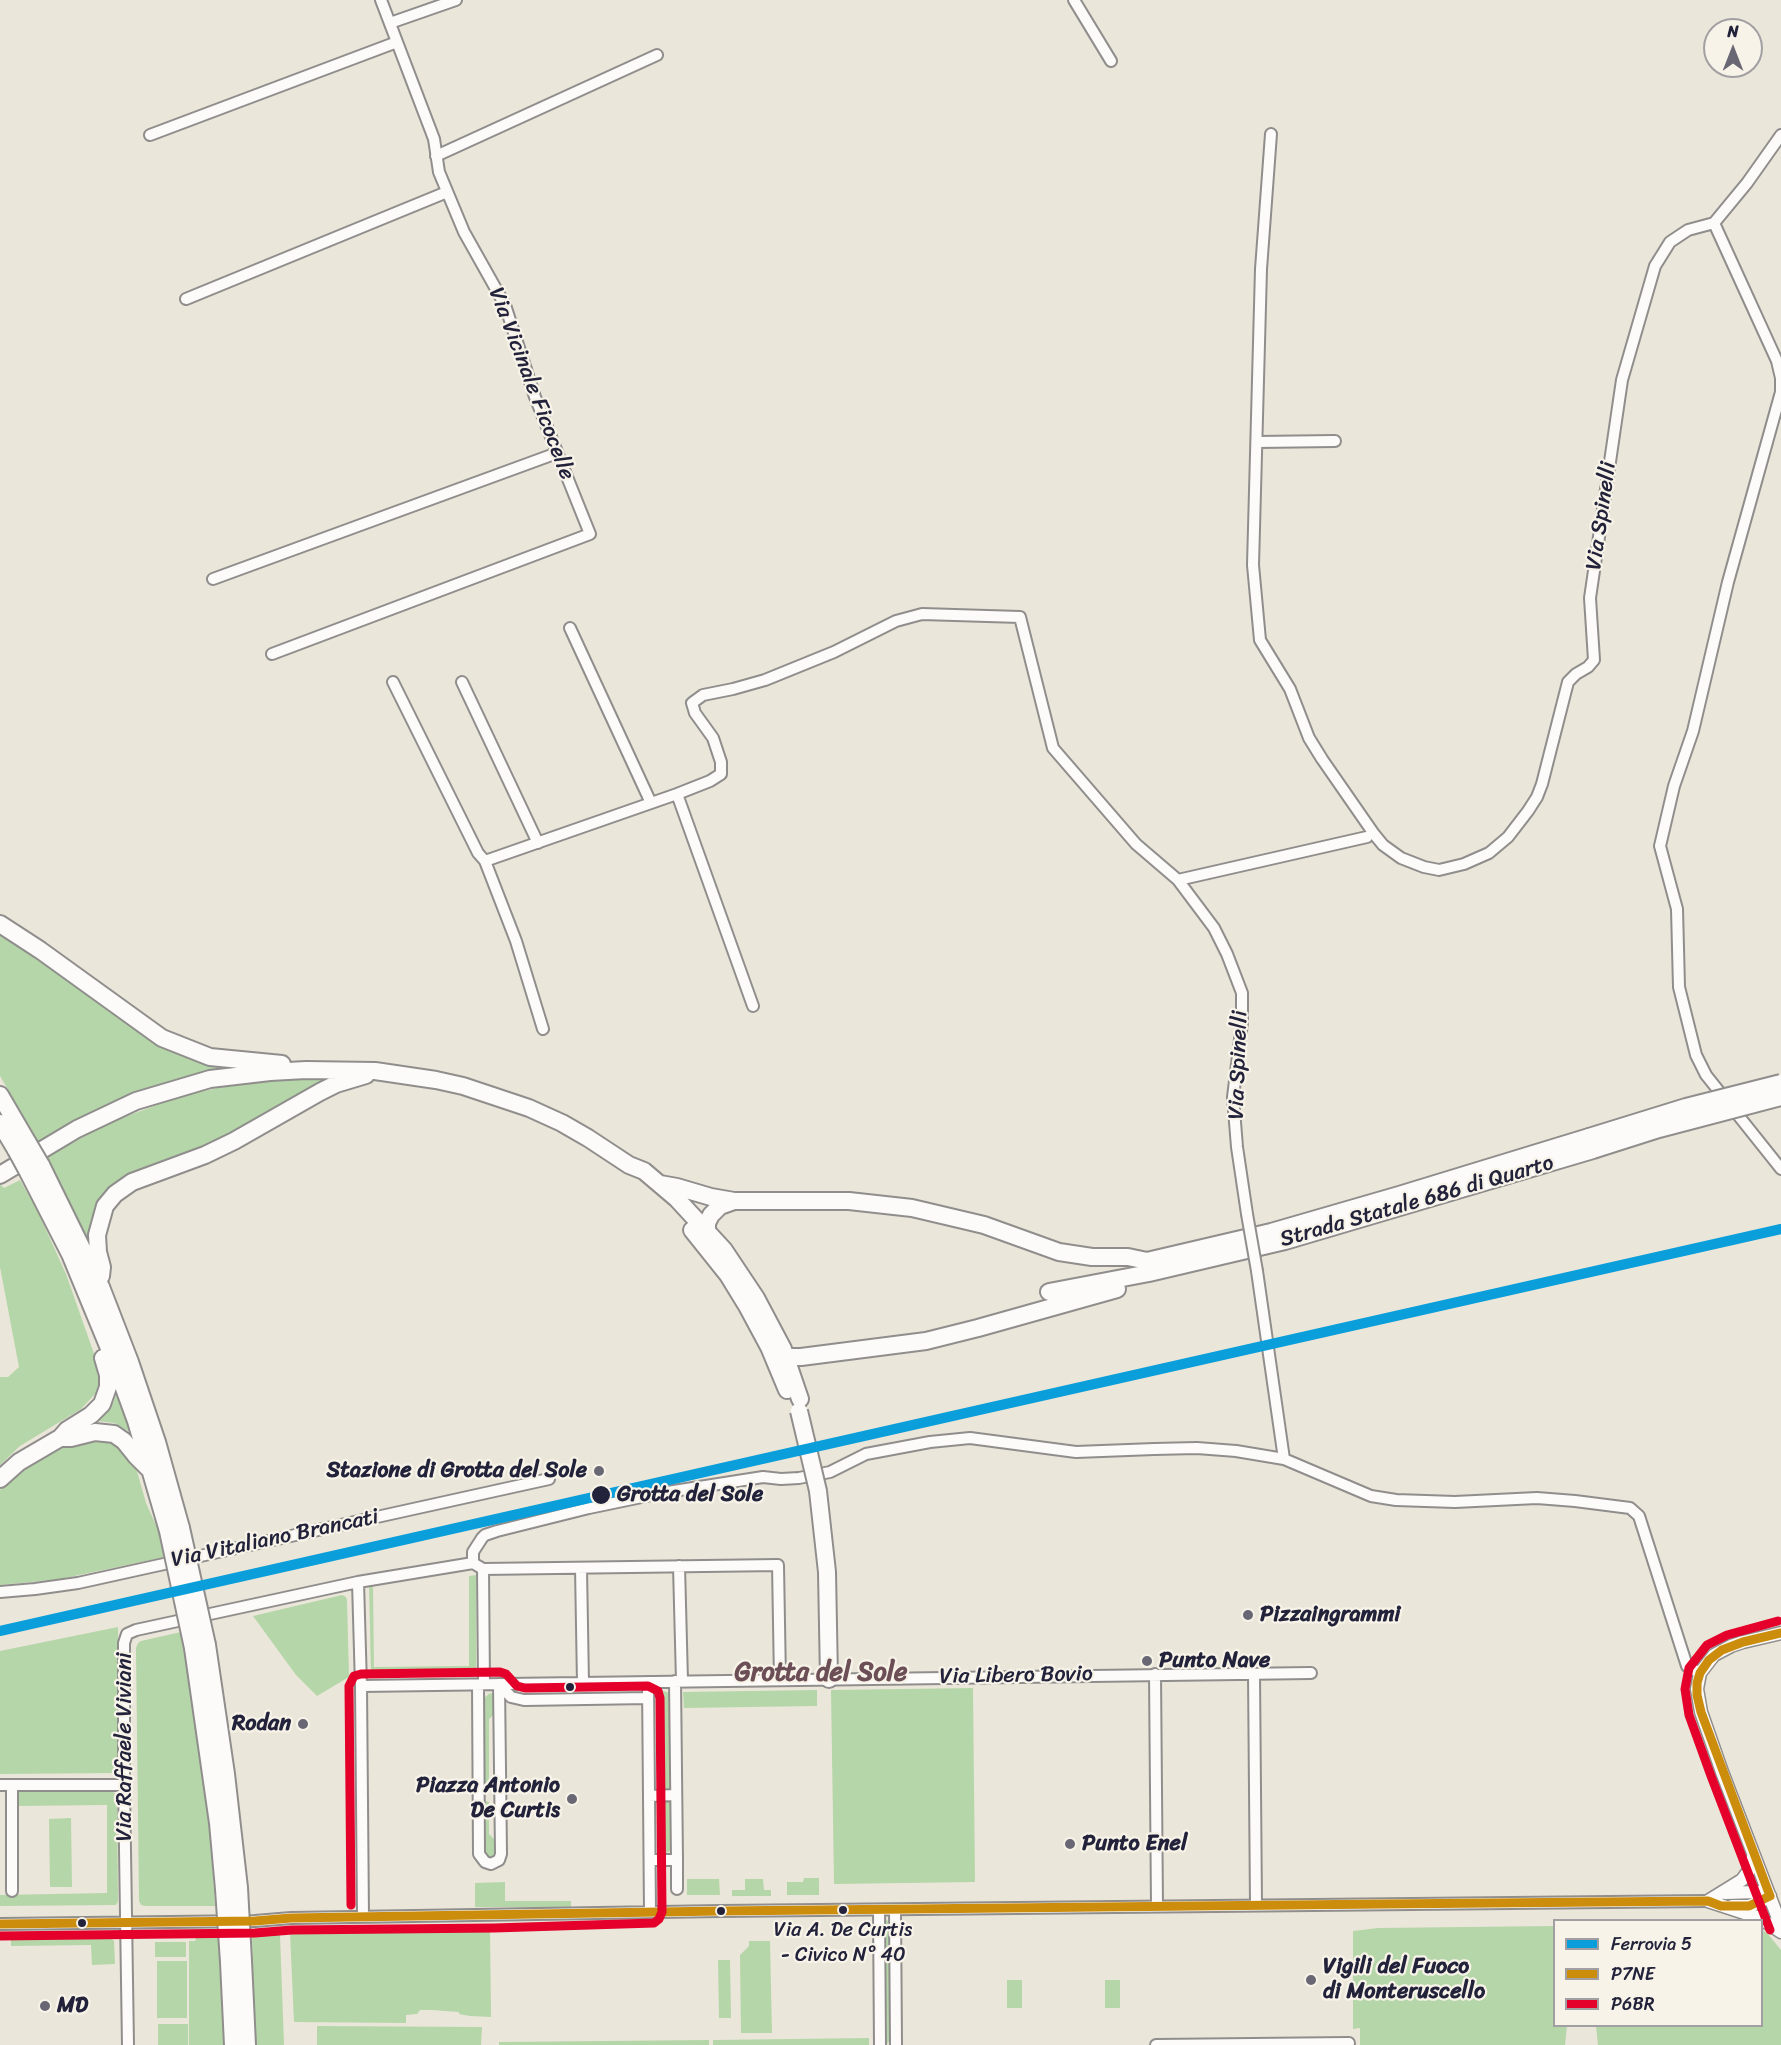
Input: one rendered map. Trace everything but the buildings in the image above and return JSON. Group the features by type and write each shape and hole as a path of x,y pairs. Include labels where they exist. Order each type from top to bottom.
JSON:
{"highway":[{"path":"0,924 162,1038 210,1057 274,1062 306,1070"},
{"path":"0,1174 77,1129 136,1101 210,1079 306,1070 375,1071 416,1076 463,1086 529,1108 588,1138 628,1165 644,1171 706,1230 734,1274 768,1319 787,1357 818,1491 827,1572 829,1679"},
{"path":"100,1287 102,1267 97,1235 105,1206 115,1194 132,1182 205,1155 234,1141 320,1092 375,1071"},
{"name":"Strada Statale 686 di Quarto","path":"1049,1292 1148,1267 1317,1233 1591,1143 1686,1107 1781,1083"},
{"path":"0,1095 22,1147 100,1287 130,1362 157,1442 226,1774 236,1962 247,2045"},
{"name":"Strada Statale 686 di Quarto","path":"1591,1143 1659,1129 1781,1097"},
{"path":"0,1123 22,1147"},
{"path":"628,1165 637,1178 680,1218 708,1250 734,1274 747,1306 769,1347 791,1401 799,1405"},
{"path":"35,1168 104,1335 136,1421 151,1471 175,1530"},
{"path":"660,1184 677,1186 704,1195 734,1201 849,1201 912,1208 984,1225 1059,1252 1092,1257 1128,1257 1148,1267 1131,1286 944,1337 908,1344 787,1357 769,1347"},
{"path":"708,1250 706,1230 711,1215 720,1206 734,1201"},
{"path":"0,1479 19,1462 60,1438 67,1430 92,1415 102,1404 108,1387 108,1375 103,1357 104,1335"},
{"path":"799,1405 801,1372 816,1355"},
{"path":"60,1438 71,1438 95,1432 114,1434 128,1444 151,1471"},
{"path":"233,2045 236,1962"}],"street":[{"name":"Via Vicinale Ficocelle","path":"272,654 590,534 535,397 505,305 464,232 439,172 434,139 381,0"},
{"path":"390,23 456,0"},
{"path":"1074,0 1111,61"},
{"path":"150,135 397,42"},
{"path":"436,156 657,55"},
{"path":"1178,880 1371,835 1310,738 1290,689 1260,640 1253,565 1261,269 1271,134"},
{"path":"1781,135 1747,183 1714,223 1777,361 1781,392 1728,582 1693,731 1674,786 1660,846 1677,909 1679,987 1696,1055 1706,1075 1781,1169"},
{"path":"186,299 447,192"},
{"name":"Via Spinelli","path":"1371,835 1401,858 1424,867 1446,870 1489,853 1508,837 1537,797 1568,682 1576,674 1588,668 1594,660 1590,598 1622,380 1655,266 1670,242 1688,230 1714,223"},
{"path":"1257,442 1335,441"},
{"path":"213,579 557,453"},
{"name":"Via Spinelli","path":"676,794 710,781 721,774 721,762 712,738 695,713 692,703 703,695 765,680 834,652 896,621 922,614 1020,617 1053,748 1136,844 1178,880 1214,928 1242,993 1242,1023 1233,1097 1237,1148 1284,1459"},
{"path":"570,628 651,803"},
{"path":"393,682 478,853 485,861 516,941 543,1029"},
{"path":"462,682 538,843"},
{"path":"485,861 676,794 753,1006"},
{"path":"500,1684 501,1857 496,1863 491,1864 485,1862 479,1854 481,1685 478,1566 473,1552 485,1535 589,1508 661,1493 752,1478 799,1478 830,1472 866,1454 930,1442 970,1438 1076,1452 1197,1448 1244,1452 1284,1459 1371,1496 1396,1500 1455,1502 1537,1498 1594,1503 1634,1510 1639,1516 1687,1666 1700,1673"},
{"name":"Via Vitaliano Brancati","path":"0,1592 78,1583 549,1479"},
{"name":"Via Raffaele Viviani","path":"128,2045 124,1785 124,1643 127,1634 136,1630 358,1582 478,1566 581,1568 778,1565 780,1680"},
{"path":"677,1889 679,1566"},
{"path":"581,1568 583,1683"},
{"path":"358,1582 363,1917"},
{"path":"1781,1633 1731,1646 1709,1660 1700,1673 1697,1689 1701,1712 1781,1926"},
{"name":"Via Libero Bovio","path":"361,1686 1311,1673"},
{"path":"1155,1674 1157,1906"},
{"path":"1254,1674 1256,1905"},
{"path":"648,1682 651,1912"},
{"path":"500,1684 511,1697 518,1700 648,1698"},
{"path":"12,1891 6,1785 124,1785"},
{"path":"649,1796 676,1795"},
{"path":"479,1798 500,1798"},
{"path":"1721,1900 1742,1880 1750,1869 1754,1857"},
{"path":"650,1860 677,1860"},
{"path":"0,1924 651,1912 1721,1900 1749,1906 1770,1896"},
{"path":"1721,1900 1762,1919"},
{"path":"879,1910 880,2045"},
{"path":"895,1910 896,2045"},
{"path":"1763,1920 1781,1932"},
{"path":"1156,2045 1349,2043"}],"green space":[{"path":"0,930 145,1033 229,1066 140,1092 88,1115 39,1143 0,1076"},
{"path":"328,1079 233,1136 128,1178 89,1242 46,1157 111,1122 181,1096 236,1084"},
{"path":"20,1180 38,1212 66,1274 98,1365 100,1379 96,1393 81,1409 20,1446 0,1465 0,1377 8,1377 19,1367 0,1267 0,1184 4,1188"},
{"path":"117,1392 130,1432 114,1423 98,1421 113,1403"},
{"path":"84,1438 117,1442 135,1464 146,1503 160,1534 165,1557 60,1579 0,1585 0,1490 14,1476 35,1461"},
{"path":"476,1575 476,1672 371,1673 369,1585 373,1585 374,1667 469,1666 469,1576"},
{"path":"342,1595 347,1600 349,1677 317,1696 296,1675 253,1616"},
{"path":"118,1627 119,1773 0,1774 0,1651"},
{"path":"181,1632 200,1750 211,1842 215,1906 146,1906 141,1905 139,1901 136,1648 141,1641"},
{"path":"973,1688 975,1882 834,1884 831,1690"},
{"path":"661,1690 669,1693 670,1791 664,1790 663,1715 657,1709 657,1693"},
{"path":"817,1690 817,1706 684,1708 683,1692"},
{"path":"490,1693 495,1695 496,1713 489,1719 489,1791 484,1791 484,1698"},
{"path":"23,1790 108,1790 115,1793 117,1796 118,1901 116,1905 0,1906 0,1895 107,1893 107,1805 16,1806 17,1795"},
{"path":"664,1800 671,1800 671,1849 665,1853 659,1849 659,1841 665,1841"},
{"path":"484,1801 489,1802 489,1834 497,1842 497,1854 490,1857 484,1854"},
{"path":"71,1818 72,1887 50,1887 49,1819"},
{"path":"804,1878 819,1878 819,1895 787,1895 787,1882 803,1882"},
{"path":"687,1879 719,1879 720,1895 687,1895"},
{"path":"745,1879 763,1879 764,1890 771,1890 771,1896 732,1896 732,1890 745,1890"},
{"path":"505,1882 505,1901 571,1901 571,1907 475,1907 475,1883"},
{"path":"884,1921 889,1921 890,2040 887,2044"},
{"path":"1553,1926 1553,2027 1567,2027 1565,2045 1360,2045 1360,2028 1353,2029 1353,1931 1378,1928"},
{"path":"490,1927 491,2017 470,2016 459,2014 459,2012 420,2010 417,2014 406,2015 406,2023 294,2022 290,1933 334,1932 335,1928"},
{"path":"1763,1931 1781,1950 1781,2045 1598,2045 1596,2027 1763,2027"},
{"path":"280,1935 284,2045 255,2045 252,1936"},
{"path":"111,1938 114,1941 115,1964 92,1965 91,1945 11,1946 11,1939"},
{"path":"196,1938 218,1938 224,2045 189,2045 189,1941 195,1941"},
{"path":"749,1941 770,1941 772,2033 741,2033 740,1955 749,1946"},
{"path":"155,1942 186,1942 186,1957 155,1957"},
{"path":"718,1960 730,1960 731,2018 719,2018"},
{"path":"157,1961 187,1961 187,2018 157,2018"},
{"path":"1007,1980 1022,1980 1022,2008 1007,2008"},
{"path":"1105,1980 1120,1980 1120,2008 1105,2008"},
{"path":"158,2024 188,2024 188,2045 158,2045"},
{"path":"317,2026 482,2027 481,2045 317,2045"},
{"path":"869,2038 869,2045 713,2045 713,2040"},
{"path":"709,2040 709,2045 499,2045 499,2042"}],"rail line":[{"name":"5","path":"0,1631 1781,1229"}],"transit line":[{"name":"P6BR","path":"1770,1930 1689,1715 1685,1689 1689,1668 1707,1645 1727,1635 1778,1621"},
{"name":"P7NE","path":"0,1924 721,1911 1384,1904 1708,1901 1721,1906 1749,1906 1770,1896 1701,1712 1697,1683 1700,1673 1709,1660 1722,1650 1743,1642 1781,1633"},
{"name":"P6BR","path":"0,1936 255,1933 292,1930 494,1928 654,1923 662,1912 660,1698 658,1691 648,1686 525,1688 517,1686 506,1674 500,1672 361,1674 354,1676 349,1686 351,1905"}],"place":[{"name":"Stazione di Grotta del Sole","path":"599,1471"},
{"name":"Grotta del Sole","path":"601,1495"},
{"name":"Pizzaingrammi","path":"1248,1615"},
{"name":"Punto Nave","path":"1147,1661"},
{"name":"Rodan","path":"303,1724"},
{"name":"Piazza Antonio De Curtis","path":"572,1799"},
{"name":"Punto Enel","path":"1070,1844"},
{"name":"Via A. De Curtis - Civico N° 40","path":"843,1910"},
{"name":"Vigili del Fuoco di Monteruscello","path":"1311,1980"},
{"name":"MD","path":"45,2006"}],"district":[{"name":"Grotta del Sole","path":"821,1673"}]}
